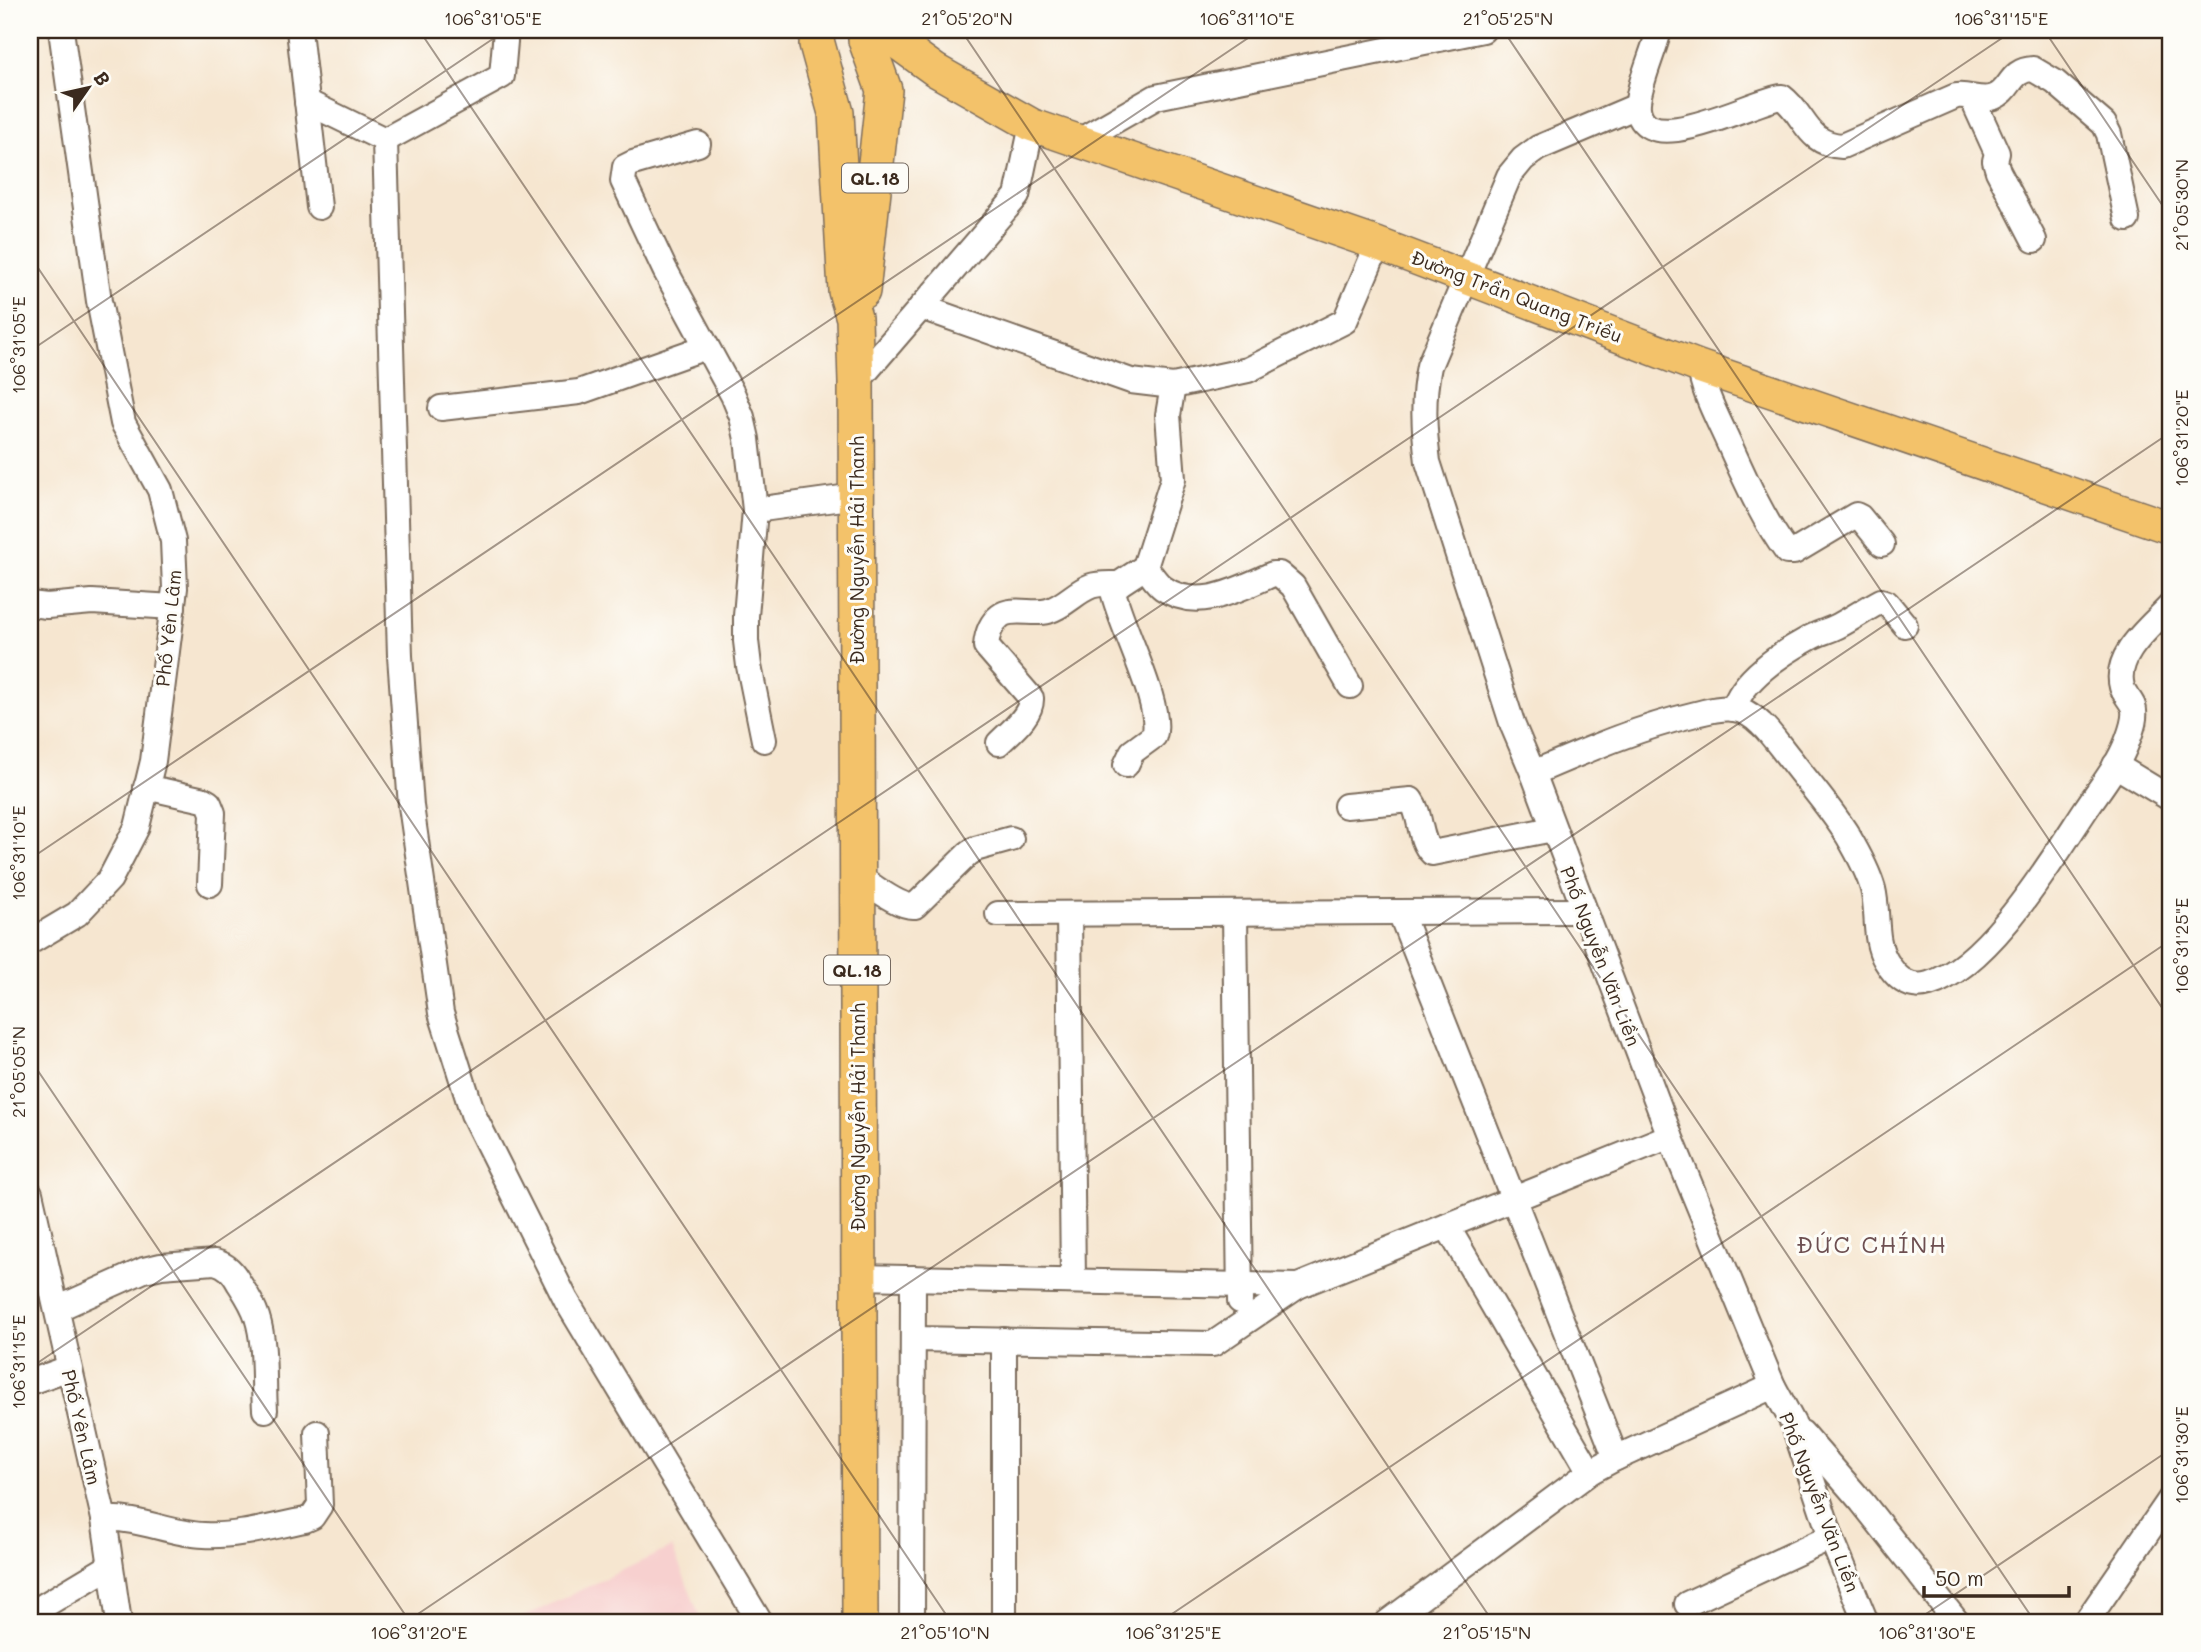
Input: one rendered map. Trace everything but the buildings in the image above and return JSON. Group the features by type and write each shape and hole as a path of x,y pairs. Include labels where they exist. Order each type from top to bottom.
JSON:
{"highway":[{"path":"805,37 833,47 850,46 876,34"},
{"name":"Đường Nguyễn Hải Thanh","path":"854,318 863,287 884,90 876,34"},
{"name":"Đường Nguyễn Hải Thanh","path":"805,37 836,113 846,291 854,318 860,1622"}],"main road":[{"name":"Đường Trần Quang Triều","path":"876,34 1032,125 1378,244 1700,367 2171,528"}],"street":[{"name":"Phố Yên Lâm","path":"30,942 77,914 110,879 137,827 152,761 175,588 173,541 160,490 124,423 102,314 61,30"},
{"path":"299,30 319,206"},
{"path":"386,140 502,76 506,30"},
{"path":"1079,141 1156,97 1382,41 1483,30"},
{"path":"1659,30 1637,106 1641,119 1654,129 1677,130 1782,97 1790,103 1817,139 1842,146 1956,96 1986,99 1995,97 2002,93 2018,72 2033,69 2055,82 2104,124 2109,134 2127,219"},
{"path":"1972,98 1997,153 1995,160 1998,171 2034,240"},
{"path":"307,102 386,140"},
{"name":"Phố Nguyễn Văn Liền","path":"1637,106 1538,148 1523,159 1509,176 1429,366 1423,422 1428,462 1513,726 1671,1136 1773,1386 1793,1423 1831,1537 1866,1622"},
{"path":"856,383 1017,196 1032,125"},
{"path":"386,140 400,656 411,806 441,1013 473,1114 566,1300 760,1622"},
{"path":"698,144 633,163 625,167 623,181 665,270 733,395 747,439 755,510 746,641 764,740"},
{"path":"921,307 1130,382 1173,386 1248,370 1345,321 1378,244"},
{"path":"441,408 579,392 706,347"},
{"path":"1700,367 1704,387 1741,471 1766,520 1787,552 1794,552 1856,515 1882,544"},
{"path":"1126,765 1132,752 1154,736 1157,723 1142,671 1113,591 1145,567 1173,479 1168,415 1173,386"},
{"path":"755,510 856,496"},
{"path":"1145,567 1163,587 1181,597 1199,600 1273,573 1279,574 1293,586 1350,686"},
{"path":"999,743 1023,718 1032,703 1031,698 986,646 987,636 993,625 1007,612 1047,611 1060,606 1092,585 1119,584"},
{"path":"1734,709 1737,697 1747,683 1770,665 1808,639 1837,627 1881,601 1887,603 1905,625"},
{"path":"30,604 47,607 92,603 173,607"},
{"path":"1533,773 1615,739 1672,720 1717,709 1746,712 1763,726 1847,834 1874,891 1877,932 1882,953 1895,974 1916,986 1938,981 1991,939 2034,888 2115,765 2127,743 2135,718 2133,706 2122,688 2121,670 2139,638 2171,605"},
{"path":"2115,765 2171,799"},
{"path":"146,788 204,800 211,807 210,884"},
{"path":"1346,806 1411,800 1425,844 1432,853 1553,829"},
{"path":"856,875 900,904 915,906 975,849 1011,839"},
{"path":"998,914 1584,911"},
{"path":"1399,912 1616,1458"},
{"path":"1235,913 1240,1325"},
{"path":"1069,914 1073,1281"},
{"path":"913,1339 1213,1343 1298,1286 1671,1136"},
{"name":"Phố Yên Lâm","path":"30,1193 104,1519 119,1622"},
{"path":"1447,1226 1590,1472"},
{"path":"57,1309 144,1270 188,1264 221,1264 233,1273 257,1317 261,1332 265,1410"},
{"path":"858,1277 1298,1286"},
{"path":"912,1622 913,1278"},
{"path":"1004,1340 1004,1622"},
{"path":"30,1382 68,1368"},
{"path":"1388,1622 1590,1472 1773,1386"},
{"path":"1793,1423 1862,1502 1957,1622"},
{"path":"104,1519 135,1520 177,1532 203,1535 305,1520 312,1517 320,1505 317,1433"},
{"path":"2085,1622 2171,1498"},
{"path":"1687,1604 1831,1537"},
{"path":"30,1614 110,1566"}],"shaded area":[{"path":"672,1547 702,1622 513,1622"}],"district":[{"name":"ĐỨC CHÍNH","path":"1872,1244"}]}
